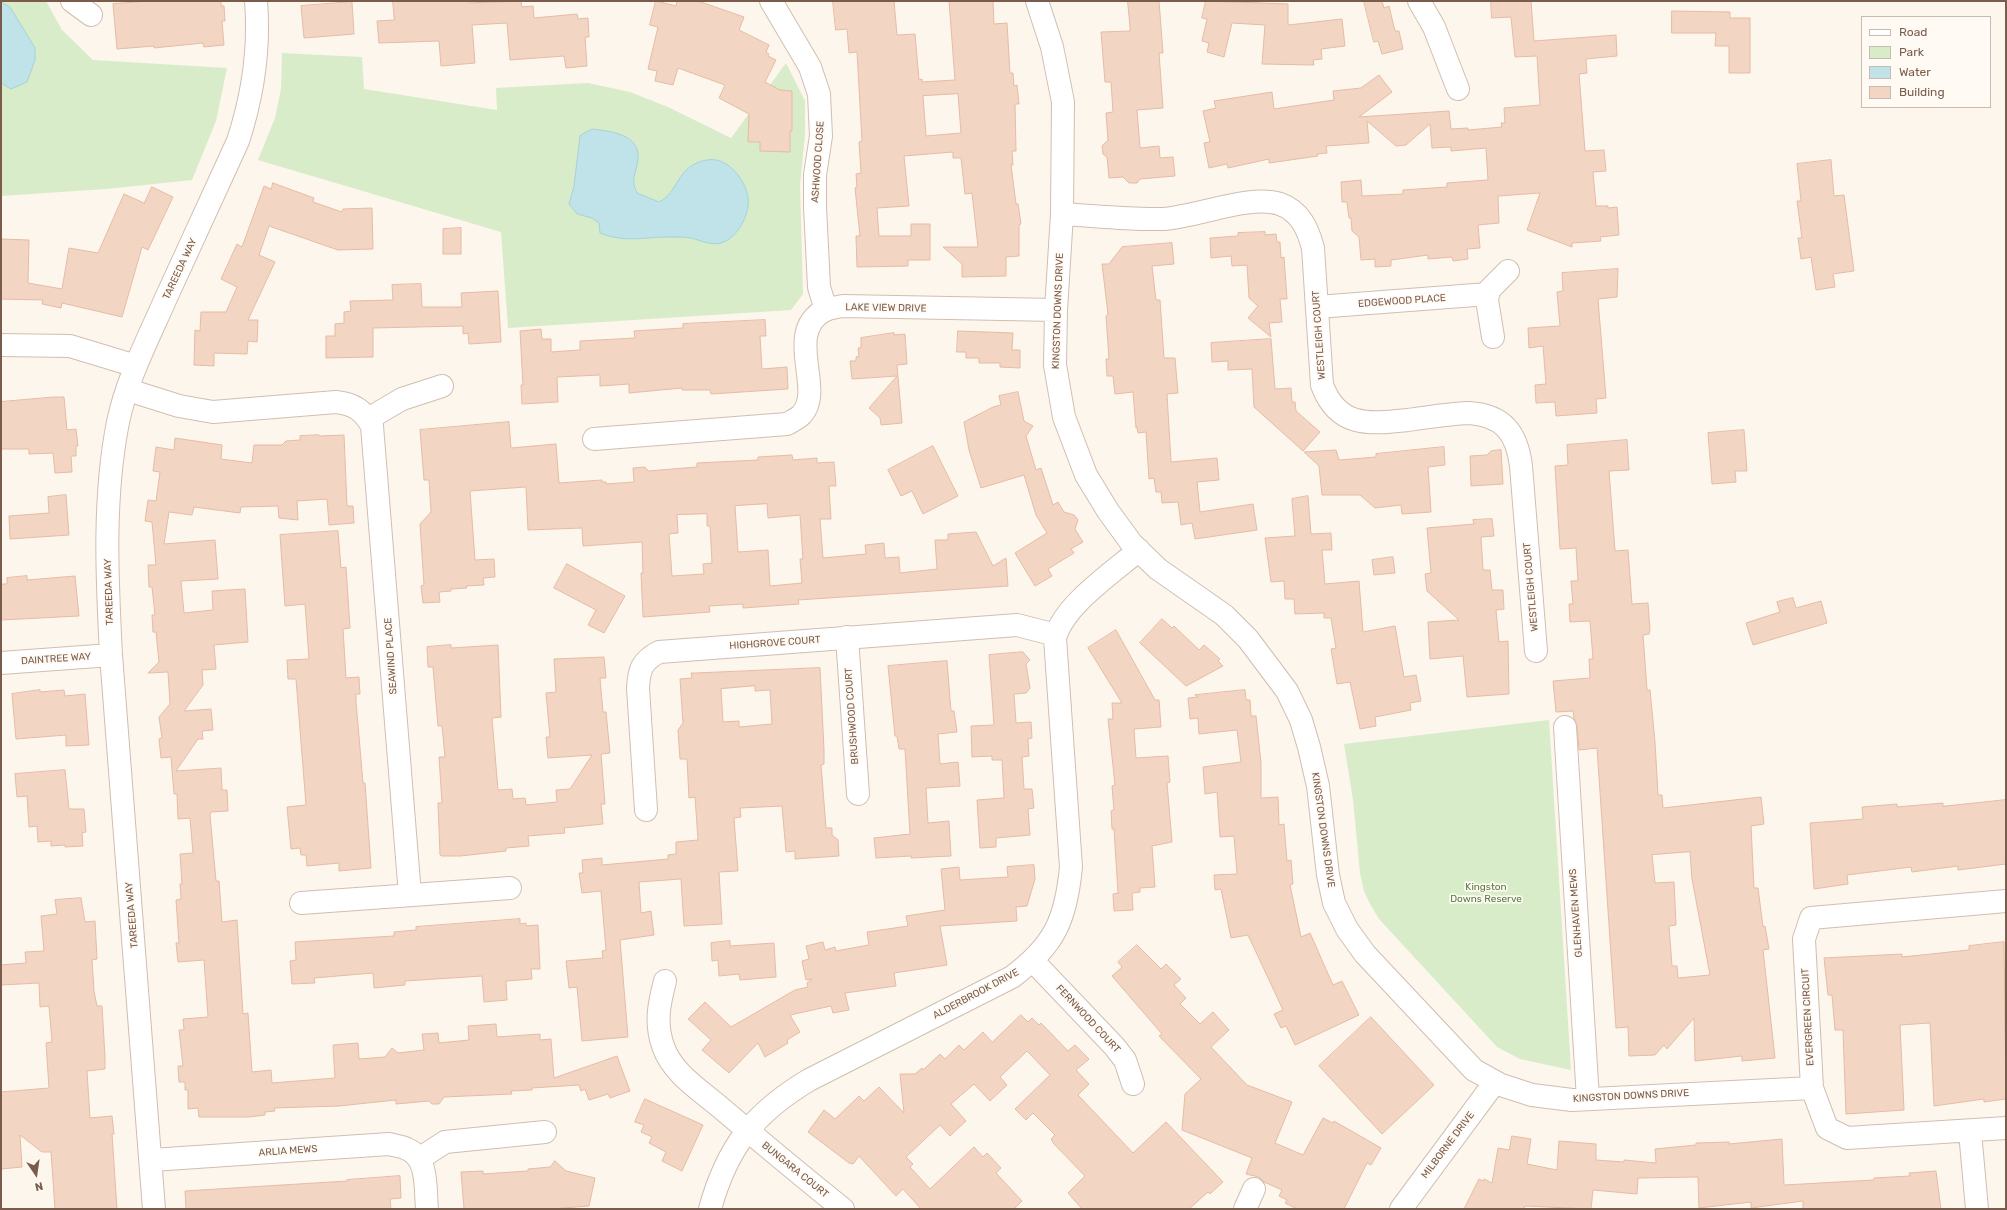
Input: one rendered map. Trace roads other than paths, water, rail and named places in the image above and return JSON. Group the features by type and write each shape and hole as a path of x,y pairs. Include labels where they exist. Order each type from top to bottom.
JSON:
{"street":[{"path":"72,1 91,15"},
{"name":"TAREEDA WAY","path":"154,1209 152,1160 107,589 107,534 110,480 119,421 136,366 238,141 248,110 256,60 258,22 256,1"},
{"name":"ASHWOOD CLOSE","path":"771,1 810,67 819,94 821,136 815,175 815,207 819,286 826,310"},
{"name":"KINGSTON DOWNS DRIVE","path":"1037,1 1052,47 1063,102 1062,214 1056,310 1055,365 1064,416 1086,475 1108,511 1139,550 1158,569 1224,615 1248,640 1287,691 1300,720 1312,760 1318,786 1328,875 1334,902 1347,929 1365,954 1474,1070 1495,1082 1532,1095 1572,1100 1812,1088"},
{"path":"1419,1 1434,27 1458,89"},
{"name":"WESTLEIGH COURT","path":"1062,214 1164,219 1183,217 1261,201 1280,204 1293,210 1303,221 1310,234 1313,248 1322,385 1327,398 1336,409 1346,417 1361,423 1380,423 1454,414 1483,414 1498,420 1514,438 1519,448 1521,466 1536,651"},
{"path":"1493,336 1487,300 1488,294 1489,290 1508,271"},
{"name":"EDGEWOOD PLACE","path":"1317,307 1488,294"},
{"name":"LAKE VIEW DRIVE","path":"826,310 843,306 1056,310"},
{"path":"594,439 787,424 803,414 809,398 805,337 814,319 826,310"},
{"path":"1,345 70,346 136,366"},
{"path":"128,390 179,406 212,412 336,402 348,403 357,407 368,419 402,399 442,386"},
{"name":"SEAWIND PLACE","path":"368,419 372,426 374,446 410,895"},
{"name":"ALDERBROOK DRIVE","path":"710,1209 718,1181 730,1154 747,1131 765,1111 786,1094 809,1080 1012,977 1034,961 1049,941 1062,919 1069,893 1071,867 1056,635 1060,624 1072,607 1139,550"},
{"name":"HIGHGROVE COURT","path":"646,810 638,688 639,673 650,657 659,652 1018,625 1056,635"},
{"name":"BRUSHWOOD COURT","path":"847,637 858,794"},
{"name":"DAINTREE WAY","path":"1,663 111,655"},
{"name":"GLENHAVEN MEWS","path":"1565,726 1588,1099"},
{"path":"301,902 510,888"},
{"name":"EVERGREEN CIRCUIT","path":"2006,901 1811,918 1804,939 1812,1088 1827,1128 1847,1138 1970,1132 2006,1128"},
{"name":"FERNWOOD COURT","path":"1034,961 1114,1046 1125,1060 1133,1084"},
{"name":"BUNGARA COURT","path":"665,981 657,1009 657,1020 660,1036 668,1056 682,1074 747,1131 843,1209"},
{"name":"MILBORNE DRIVE","path":"1401,1209 1495,1082"},
{"path":"427,1209 423,1168 419,1159 445,1142 545,1132"},
{"path":"1970,1132 1977,1209"},
{"name":"ARLIA MEWS","path":"152,1160 389,1144 408,1149 419,1159"},
{"path":"1244,1209 1254,1189"}],"water":[{"path":"1,2 10,7 35,48 35,60 27,82 11,89 1,83"},
{"path":"592,129 615,133 630,139 635,144 638,151 638,160 634,177 634,184 637,193 659,202 666,198 683,173 689,167 707,160 714,160 728,165 739,176 748,197 747,210 742,224 727,241 717,244 688,238 670,237 626,239 600,233 599,223 592,218 577,214 569,204 574,186 580,136"}],"park label":[{"name":"Kingston Downs Reserve","path":"1486,892"}]}
